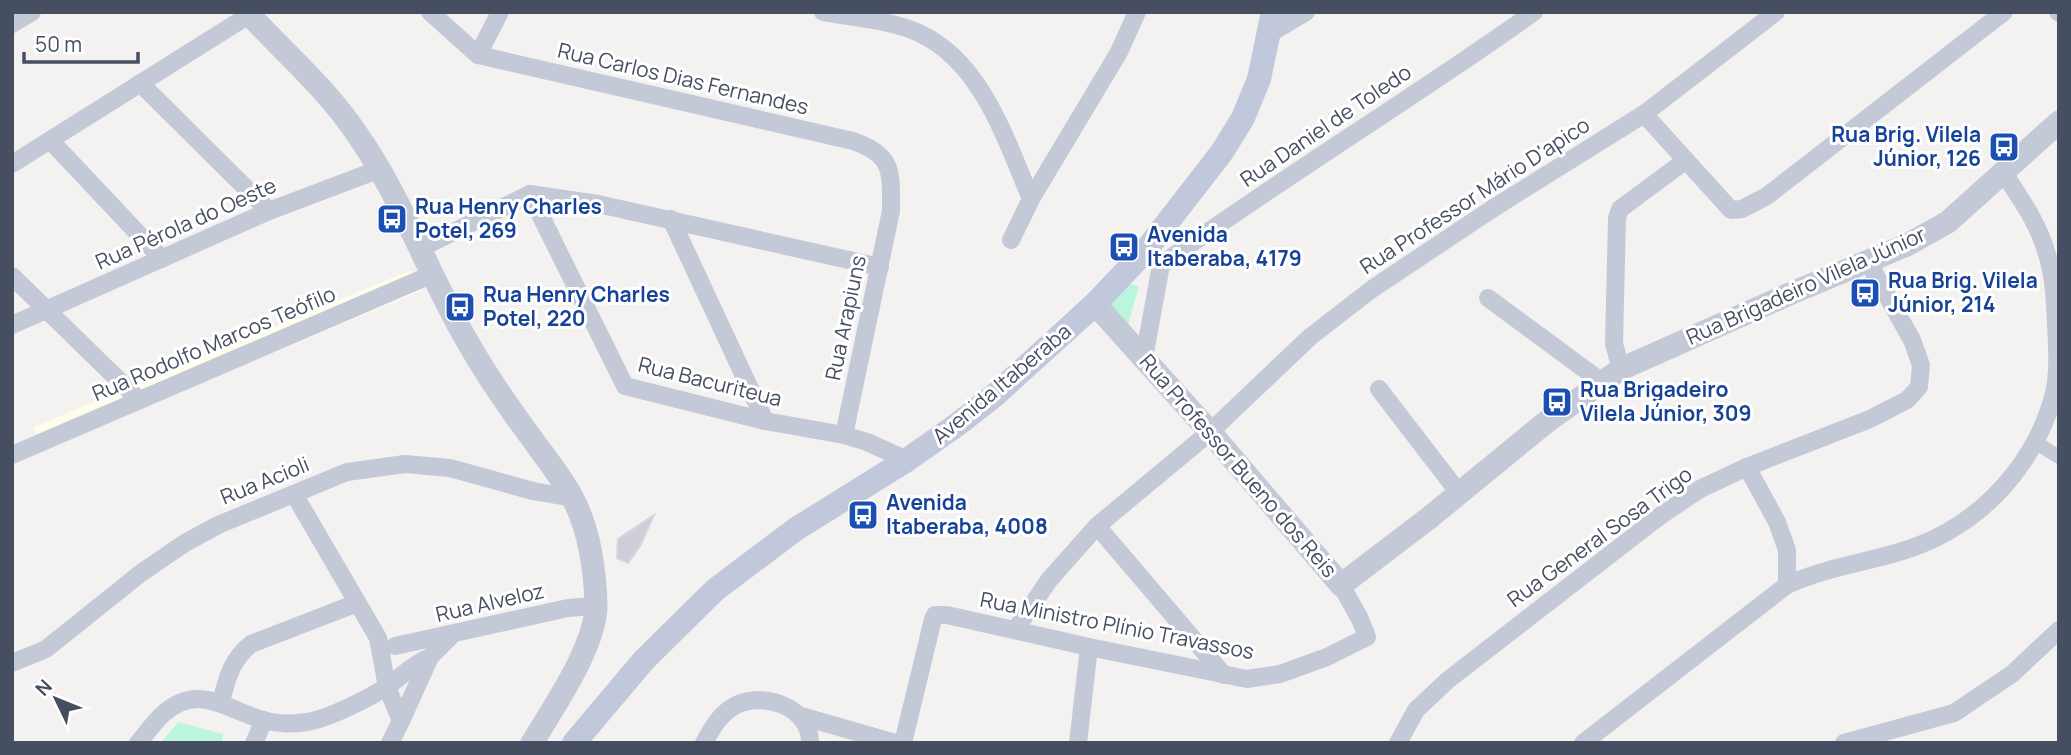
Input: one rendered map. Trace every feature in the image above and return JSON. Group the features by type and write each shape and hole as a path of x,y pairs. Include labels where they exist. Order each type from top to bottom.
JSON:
{"main road":[{"name":"Avenida Itaberaba","path":"572,741 644,660 715,590 796,529 907,460 958,424 1154,257 1243,118 1259,79 1271,23"}],"street":[{"path":"12,24 32,12"},
{"name":"Rua Carlos Dias Fernandes","path":"430,12 478,55 871,147 888,164 891,178 891,211"},
{"path":"478,55 500,12"},
{"path":"823,12 919,33 944,50 972,76 991,107 1031,199"},
{"path":"1011,240 1031,199 1119,52 1137,12"},
{"path":"1271,23 1306,12"},
{"name":"Rua Daniel de Toledo","path":"1154,257 1207,232 1468,59 1534,12"},
{"name":"Rua Professor Mário D'apico","path":"1016,629 1049,580 1097,526 1210,432 1310,337 1372,289 1492,209 1644,114 1776,12"},
{"path":"1644,114 1731,210 1753,205 1858,127 2004,12"},
{"path":"12,164 248,14 342,113 380,169 465,339 497,391 573,498 584,526 592,565 596,606 593,627 587,646 531,743"},
{"path":"140,83 269,211"},
{"name":"Rua Brigadeiro Vilela Júnior","path":"1341,585 1545,423 1622,369 1867,260 1907,245 1948,222 2059,122"},
{"path":"50,140 162,259"},
{"path":"1622,369 1614,344 1617,218 1620,209 1685,161"},
{"name":"Rua Pérola do Oeste","path":"12,326 269,211 380,169"},
{"path":"1583,743 1787,585 1811,574 1910,550 1948,532 1977,512 2007,484 2043,426 2055,390 2057,347 2054,263 2003,172"},
{"path":"421,248 530,194 671,219 880,267"},
{"name":"Rua Bacuriteua","path":"530,194 625,386 765,421 844,435 907,460"},
{"name":"Rua Arapiuns","path":"844,435 891,211"},
{"path":"671,219 765,421"},
{"path":"1144,358 1154,257"},
{"name":"Rua General Sosa Trigo","path":"1398,743 1416,710 1448,680 1660,516 1700,489 1747,467 1870,419 1907,400 1919,387 1921,365 1912,340 1867,260"},
{"name":"Rua Rodolfo Marcos Teófilo","path":"12,455 432,274"},
{"path":"12,276 139,400"},
{"path":"1488,298 1602,382"},
{"name":"Rua Professor Bueno dos Reis","path":"1096,304 1341,585 1367,637"},
{"path":"1378,389 1459,493"},
{"path":"2035,442 2059,457"},
{"name":"Rua Acioli","path":"12,663 46,649 141,573 185,543 218,525 347,472 405,464 450,468 533,491 573,498"},
{"path":"1747,467 1777,522 1787,550 1787,585"},
{"path":"294,494 378,638 387,687 401,721"},
{"path":"1097,526 1224,674"},
{"path":"138,743 163,713 182,703 202,698 221,702 230,669 240,653 251,644 357,603"},
{"name":"Rua Alveloz","path":"395,646 568,608 596,606"},
{"name":"Rua Ministro Plínio Travassos","path":"903,743 933,619 940,614 1247,679 1280,674 1327,657 1367,637"},
{"path":"1844,743 1954,713 2012,674 2059,631"},
{"path":"390,743 430,657 453,634"},
{"name":"Rua Alveloz","path":"378,638 430,657"},
{"path":"1078,743 1090,647"},
{"name":"Rua Alveloz","path":"221,702 264,720 308,722 387,687 408,668 430,657"},
{"path":"704,743 718,720 731,708 744,702 770,701 801,716 895,743"},
{"path":"801,716 810,732 810,743"},
{"path":"254,743 264,720"},
{"path":"539,743 545,720"}],"shaded area":[{"path":"411,270 420,291 41,451 34,427"}],"green space":[{"path":"1123,283 1139,286 1128,325 1105,301"},
{"path":"178,722 223,734 222,743 161,743"}],"building":[{"path":"654,515 640,546 628,563 617,558 618,539"}],"place":[{"name":"Rua Brig. Vilela Júnior, 126","path":"2004,147"},
{"name":"Rua Henry Charles Potel, 269","path":"392,219"},
{"name":"Avenida Itaberaba, 4179","path":"1124,247"},
{"name":"Rua Brig. Vilela Júnior, 214","path":"1865,293"},
{"name":"Rua Henry Charles Potel, 220","path":"460,307"},
{"name":"Rua Brigadeiro Vilela Júnior, 309","path":"1557,402"},
{"name":"Avenida Itaberaba, 4008","path":"863,515"}]}
